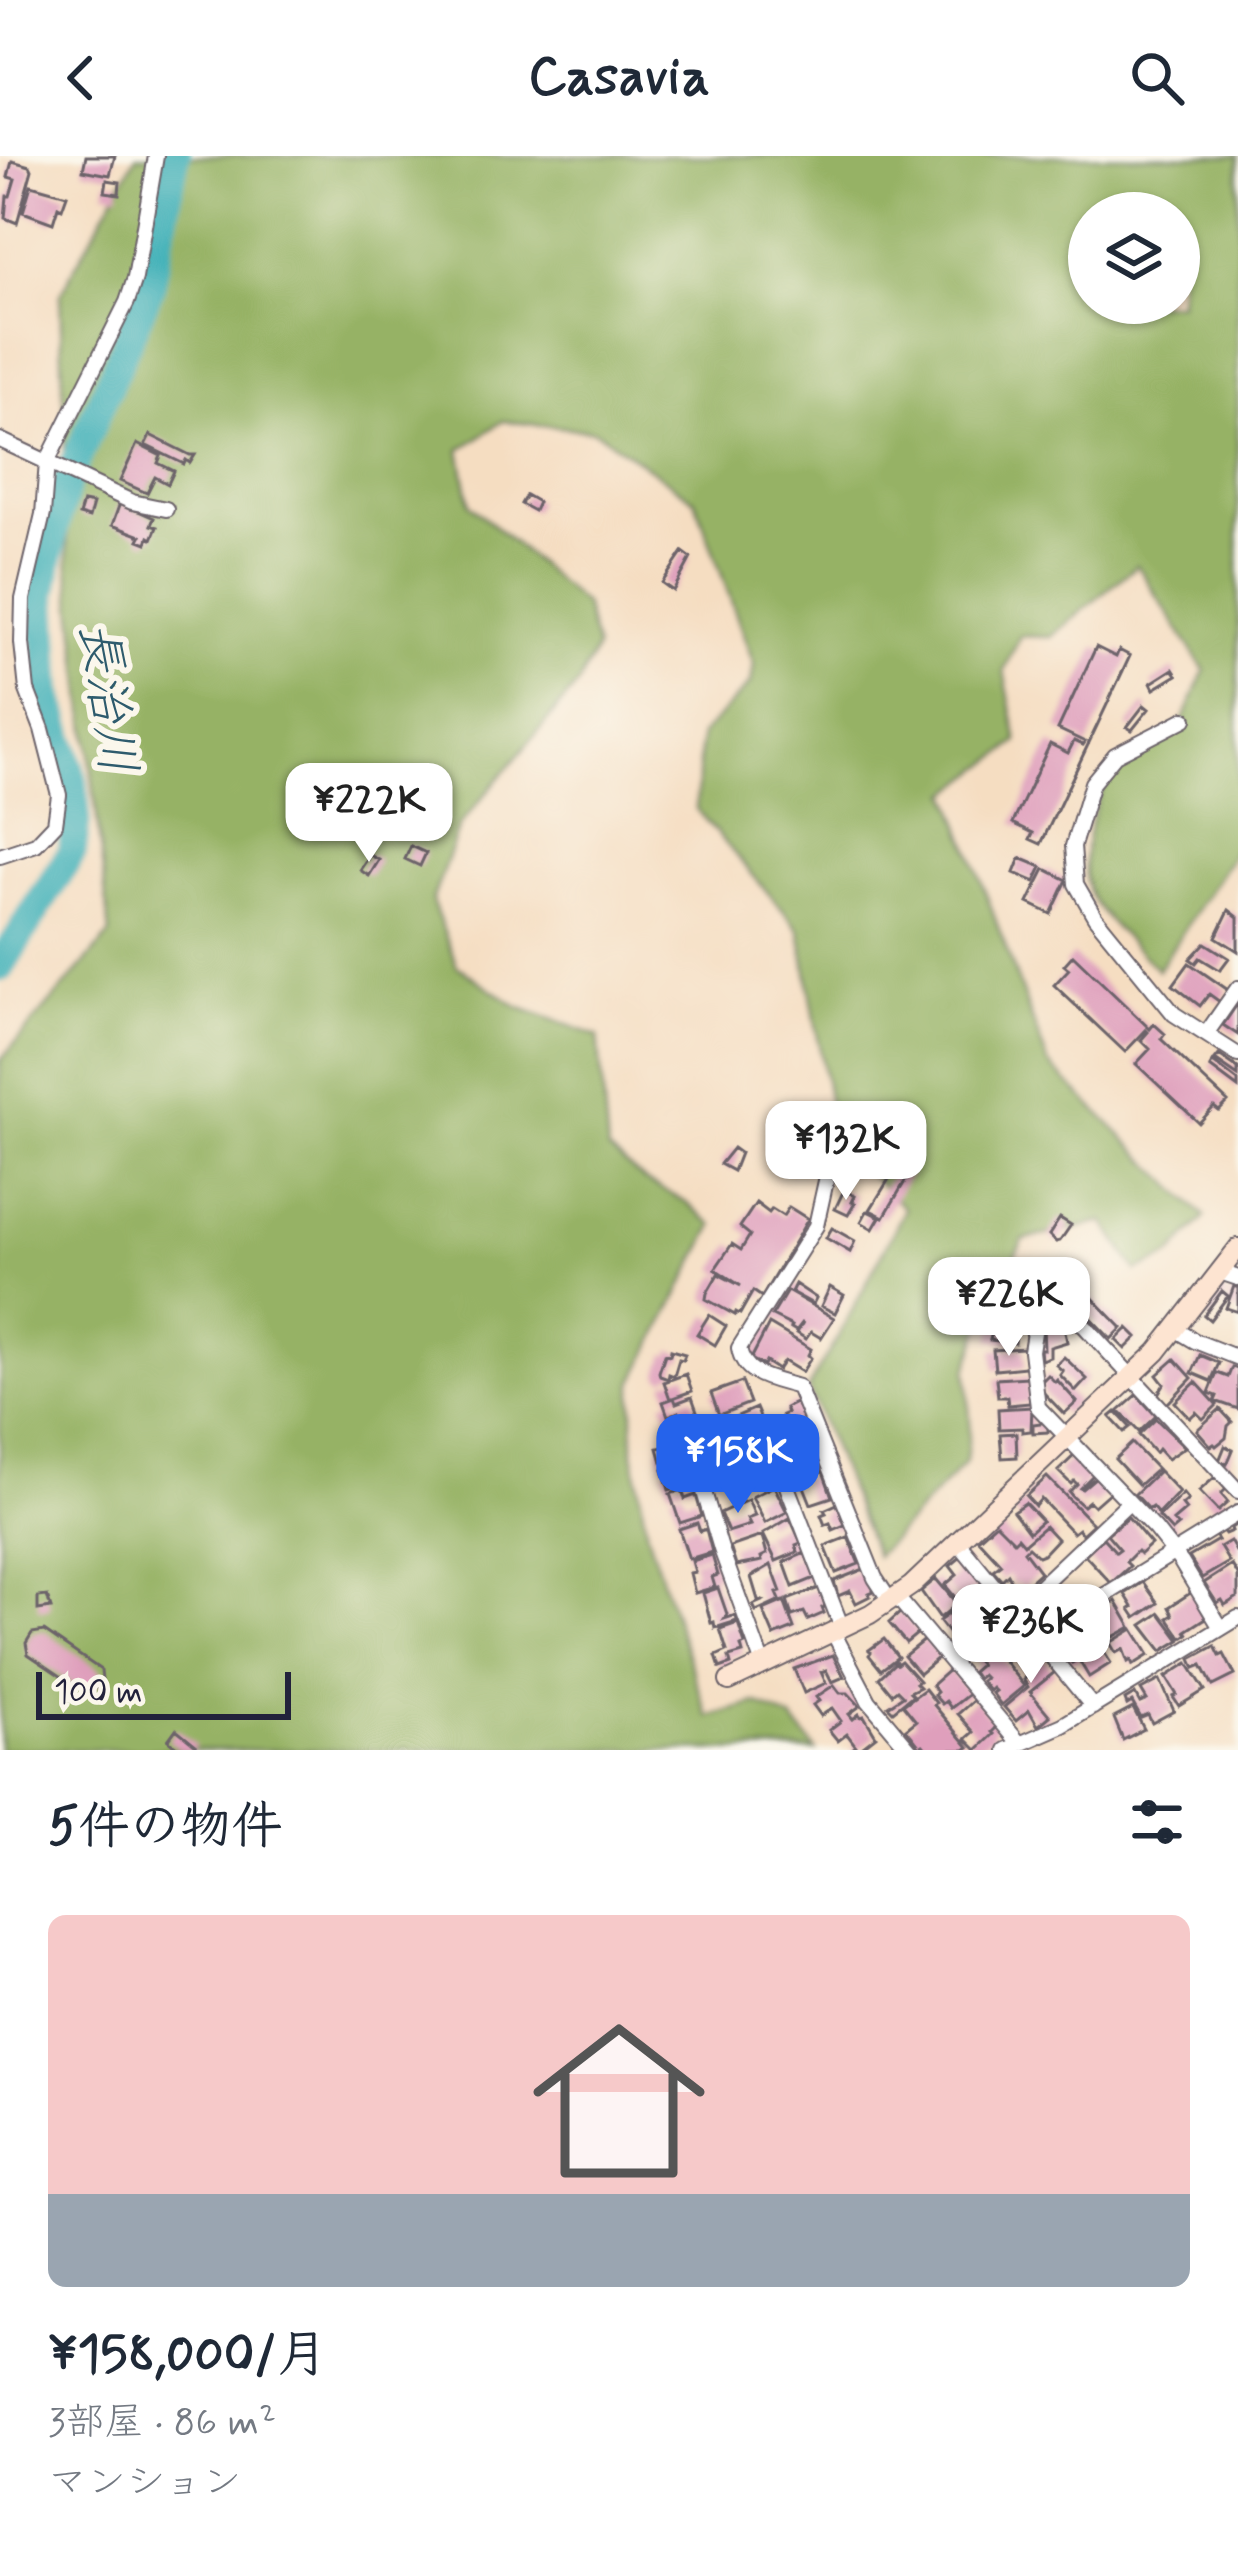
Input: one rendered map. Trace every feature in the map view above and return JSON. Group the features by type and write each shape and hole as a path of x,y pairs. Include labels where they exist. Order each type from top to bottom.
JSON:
{"street":[{"path":"0,856 36,844 55,824 59,795 27,690 23,599 43,514 47,462 127,302 156,156"},
{"path":"0,440 133,502 166,509"},
{"path":"1185,719 1115,755 1091,783 1073,846 1076,884 1095,917 1174,1014 1238,1054"},
{"path":"1206,1034 1238,988"},
{"path":"835,1140 816,1226 739,1348 742,1363 798,1388 875,1578 1013,1747 1063,1725 1238,1618"},
{"path":"729,1681 838,1630 911,1586 1157,1352 1229,1275 1238,1248"},
{"path":"1221,1628 1174,1552 1038,1407 1031,1351 1035,1327 1062,1302 1238,1491"},
{"path":"1175,1329 1238,1358"},
{"path":"763,1665 699,1475 771,1445 838,1630 869,1700 910,1750"},
{"path":"1015,1610 1130,1502"},
{"path":"1036,1637 1238,1513"},
{"path":"958,1542 1093,1707"}],"green space":[{"path":"136,156 1238,156 1238,847 1158,970 1111,923 1090,894 1086,848 1106,782 1129,756 1182,721 1205,671 1137,565 1051,637 1020,636 1004,671 1018,742 949,793 1048,1063 1205,1217 1170,1256 1137,1271 1104,1222 1023,1240 986,1311 967,1371 966,1462 876,1556 808,1388 905,1209 835,1140 800,930 696,809 701,735 751,683 754,665 695,500 596,431 503,421 460,450 470,504 584,605 596,648 579,683 459,826 432,901 457,966 518,1007 598,1036 608,1150 644,1180 686,1202 714,1225 633,1383 633,1452 647,1534 708,1717 756,1703 793,1720 816,1750 0,1750 0,1061 110,934 68,562 60,294"}],"building":[{"path":"86,156 115,156 110,175 83,170"},
{"path":"12,161 32,170 17,223 5,218 15,179 8,177"},
{"path":"107,180 120,182 119,194 105,192"},
{"path":"31,185 67,195 53,223 23,212"},
{"path":"150,435 195,455 184,464 145,445"},
{"path":"137,444 161,456 158,463 174,471 168,484 155,477 147,493 120,481"},
{"path":"526,495 538,502 534,511 521,504"},
{"path":"83,502 93,504 89,518 79,515"},
{"path":"120,503 154,518 151,525 157,527 147,543 112,525"},
{"path":"683,552 691,558 673,591 662,583"},
{"path":"1096,647 1116,657 1119,650 1130,656 1041,844 1030,839 1033,833 1013,823 1050,744 1068,753 1074,741 1085,742 1058,729"},
{"path":"1173,669 1177,675 1154,689 1151,683"},
{"path":"1144,705 1149,709 1132,730 1127,727"},
{"path":"411,846 426,853 420,866 405,859"},
{"path":"370,855 379,860 369,876 360,870"},
{"path":"1020,858 1042,867 1035,882 1014,873"},
{"path":"1045,869 1067,880 1051,914 1028,903"},
{"path":"1229,910 1238,917 1238,951 1216,937"},
{"path":"1205,943 1229,958 1220,970 1200,958 1196,963 1190,959"},
{"path":"1073,955 1150,1029 1154,1024 1165,1034 1161,1039 1228,1102 1219,1111 1214,1107 1199,1123 1136,1064 1150,1049 1141,1040 1146,1030 1125,1052 1054,985 1069,969 1064,965"},
{"path":"1189,963 1228,990 1220,1002 1209,994 1200,1006 1173,985"},
{"path":"1238,1003 1238,1035 1223,1025"},
{"path":"1219,1055 1238,1068 1238,1076 1215,1060"},
{"path":"1213,1062 1238,1081 1238,1088 1210,1067"},
{"path":"733,1148 740,1153 733,1171 720,1164"},
{"path":"897,1166 910,1173 884,1217 870,1210"},
{"path":"844,1190 855,1196 848,1215 835,1209"},
{"path":"756,1203 783,1216 789,1207 808,1219 762,1297 753,1291 735,1315 706,1299 707,1293 718,1274 741,1286 715,1269 732,1244 741,1250 750,1235 740,1227"},
{"path":"867,1211 880,1217 873,1229 861,1222"},
{"path":"1060,1218 1071,1225 1056,1242 1049,1235"},
{"path":"832,1228 855,1241 850,1252 826,1238"},
{"path":"795,1284 816,1298 813,1304 791,1292"},
{"path":"1234,1286 1238,1288 1238,1312 1226,1308"},
{"path":"830,1287 844,1295 835,1313 821,1306"},
{"path":"1085,1290 1122,1328 1111,1339 1074,1301"},
{"path":"787,1291 834,1318 821,1338 811,1332 806,1339 797,1333 803,1322 796,1331 772,1316"},
{"path":"1222,1291 1228,1296 1210,1320 1204,1315"},
{"path":"709,1315 726,1326 715,1345 697,1334"},
{"path":"996,1316 1018,1318 1015,1343 990,1340"},
{"path":"1063,1321 1067,1342 1050,1347 1050,1357 1041,1360 1043,1327"},
{"path":"769,1324 811,1349 802,1372 784,1361 778,1370 751,1359"},
{"path":"1128,1328 1137,1337 1125,1349 1116,1340"},
{"path":"1024,1348 1026,1367 995,1370 993,1350"},
{"path":"671,1350 685,1354 668,1379 659,1372"},
{"path":"1200,1355 1219,1363 1211,1381 1192,1373"},
{"path":"1064,1357 1087,1379 1076,1391 1056,1365"},
{"path":"1175,1359 1192,1378 1167,1404 1158,1394 1164,1384 1157,1375"},
{"path":"1232,1367 1238,1369 1238,1409 1215,1401 1217,1396 1209,1393 1217,1373 1228,1377"},
{"path":"686,1374 692,1391 670,1399 664,1382"},
{"path":"1048,1375 1077,1402 1064,1414 1043,1392 1042,1381"},
{"path":"1028,1377 1030,1403 1008,1405 1007,1397 998,1397 996,1379"},
{"path":"742,1382 750,1403 719,1415 711,1393"},
{"path":"1196,1382 1217,1405 1203,1419 1196,1412 1190,1418 1175,1402"},
{"path":"1137,1395 1156,1416 1139,1432 1119,1411"},
{"path":"692,1397 698,1414 682,1420 679,1412 668,1416 663,1402"},
{"path":"795,1403 820,1460 797,1469 782,1415"},
{"path":"1032,1407 1031,1431 999,1429 998,1409"},
{"path":"756,1408 767,1434 744,1444 733,1418"},
{"path":"1220,1409 1232,1422 1226,1438 1211,1446 1197,1430"},
{"path":"1116,1412 1130,1427 1124,1432 1110,1417"},
{"path":"1156,1419 1185,1447 1167,1459 1139,1435"},
{"path":"716,1422 728,1450 707,1459 695,1431"},
{"path":"1048,1422 1048,1432 1033,1433 1033,1424"},
{"path":"686,1432 693,1455 662,1462 658,1448 667,1447 665,1438"},
{"path":"1016,1433 1017,1457 1002,1458 1000,1434"},
{"path":"1132,1443 1157,1469 1139,1485 1115,1459"},
{"path":"1225,1446 1233,1450 1227,1464 1219,1461"},
{"path":"1077,1453 1095,1473 1080,1488 1097,1476 1111,1491 1094,1506 1089,1501 1083,1506 1072,1496 1069,1492 1077,1484 1058,1471"},
{"path":"671,1469 674,1483 692,1478 694,1483 669,1490 663,1470"},
{"path":"823,1471 832,1497 811,1504 801,1479"},
{"path":"1159,1471 1179,1492 1158,1514 1135,1494"},
{"path":"1047,1477 1093,1524 1082,1534 1078,1529 1073,1533 1041,1499 1035,1506 1026,1496"},
{"path":"1215,1477 1226,1489 1221,1494 1228,1502 1218,1511 1199,1491"},
{"path":"774,1486 787,1512 765,1523 752,1497"},
{"path":"682,1490 685,1499 696,1495 702,1516 680,1523 670,1494"},
{"path":"1183,1494 1188,1500 1182,1505 1186,1510 1173,1521 1178,1526 1172,1531 1159,1517"},
{"path":"748,1500 755,1516 747,1519 750,1525 728,1532 720,1513"},
{"path":"1025,1503 1042,1521 1029,1532 1013,1511"},
{"path":"837,1504 845,1525 833,1530 821,1515"},
{"path":"1128,1517 1151,1544 1140,1554 1137,1551 1126,1562 1130,1566 1111,1583 1085,1555 1103,1538 1116,1552 1120,1549 1107,1534"},
{"path":"790,1518 801,1543 796,1545 798,1552 776,1561 763,1534"},
{"path":"697,1523 700,1531 706,1529 712,1552 689,1559 679,1529"},
{"path":"996,1523 1014,1541 1018,1537 1024,1544 1045,1526 1057,1539 1038,1556 1028,1547 1024,1551 1040,1572 1022,1588 1017,1583 1014,1586 1008,1574 1002,1580 993,1570 1001,1564 978,1539"},
{"path":"1238,1523 1238,1555 1230,1541 1220,1547 1229,1562 1202,1578 1189,1557"},
{"path":"762,1536 767,1554 762,1561 736,1566 730,1547"},
{"path":"848,1537 859,1564 836,1573 825,1546"},
{"path":"805,1553 815,1578 793,1587 784,1562"},
{"path":"712,1555 718,1575 712,1577 715,1587 695,1593 692,1561"},
{"path":"962,1556 983,1582 959,1602 945,1585 957,1575 950,1566"},
{"path":"771,1565 780,1600 756,1611 753,1605 762,1601 751,1577"},
{"path":"1232,1565 1238,1575 1238,1597 1225,1605 1222,1600 1217,1603 1204,1583"},
{"path":"864,1569 874,1591 870,1596 856,1603 850,1591 838,1596 834,1581"},
{"path":"936,1579 957,1604 940,1618 921,1591"},
{"path":"1143,1582 1158,1603 1136,1618 1125,1594"},
{"path":"984,1584 1002,1608 982,1631 961,1604"},
{"path":"718,1588 727,1614 724,1619 736,1615 737,1621 715,1628 703,1593"},
{"path":"819,1588 824,1613 808,1620 804,1612 792,1616 787,1600"},
{"path":"1192,1592 1206,1618 1182,1638 1168,1618 1173,1615 1169,1607"},
{"path":"47,1596 51,1608 38,1610 38,1597"},
{"path":"784,1601 794,1628 774,1636 763,1610"},
{"path":"1116,1601 1131,1627 1111,1638 1096,1613"},
{"path":"959,1606 970,1620 950,1635 939,1621"},
{"path":"901,1612 918,1633 906,1643 889,1623"},
{"path":"1160,1613 1180,1640 1162,1651 1142,1625"},
{"path":"1008,1614 1020,1629 1015,1633 1028,1642 1011,1657 988,1631"},
{"path":"1082,1618 1100,1645 1072,1663 1066,1654 1075,1648 1072,1644 1056,1648 1050,1638"},
{"path":"738,1623 743,1653 729,1657 731,1664 720,1668 716,1656 727,1651 720,1629"},
{"path":"1133,1629 1149,1655 1133,1665 1123,1649 1116,1653 1110,1643"},
{"path":"44,1631 101,1670 96,1688 77,1687 28,1654 26,1643 32,1633"},
{"path":"981,1633 1024,1686 1001,1705 995,1691 981,1681 985,1678 977,1679 972,1672 980,1665 964,1646"},
{"path":"884,1639 898,1657 881,1670 869,1650"},
{"path":"925,1639 939,1657 919,1674 904,1656"},
{"path":"1032,1645 1055,1672 1030,1692 1050,1716 1038,1726 1029,1710 1016,1721 1004,1707 1028,1687 1023,1679 1028,1675 1015,1659"},
{"path":"1215,1646 1235,1675 1213,1686 1202,1665 1195,1668 1191,1659"},
{"path":"1101,1648 1111,1663 1089,1677 1080,1662"},
{"path":"833,1655 844,1677 832,1682 826,1670 821,1672 826,1683 804,1693 794,1669"},
{"path":"901,1661 920,1687 893,1711 888,1706 903,1696 897,1690 892,1694 879,1678"},
{"path":"1188,1663 1205,1690 1179,1706 1166,1677"},
{"path":"949,1670 969,1694 951,1708 934,1695 932,1685"},
{"path":"1160,1680 1174,1711 1152,1723 1125,1700 1135,1694 1140,1703 1147,1700 1141,1690"},
{"path":"834,1685 860,1706 849,1714 853,1719 864,1716 876,1736 858,1750 851,1750 856,1746 847,1734 838,1741 829,1730 841,1721 832,1708 821,1716 813,1705 819,1701 816,1697"},
{"path":"925,1689 969,1747 965,1750 927,1750 906,1729 916,1721 903,1705"},
{"path":"975,1699 997,1727 977,1750 966,1739 974,1732 958,1714"},
{"path":"1133,1708 1144,1729 1123,1740 1114,1718"},
{"path":"176,1729 196,1745 191,1750 180,1750 168,1740"}],"waterway":[{"name":"長治川","path":"0,967 72,852 73,781 48,691 43,593 66,484 150,287 175,156"}]}
